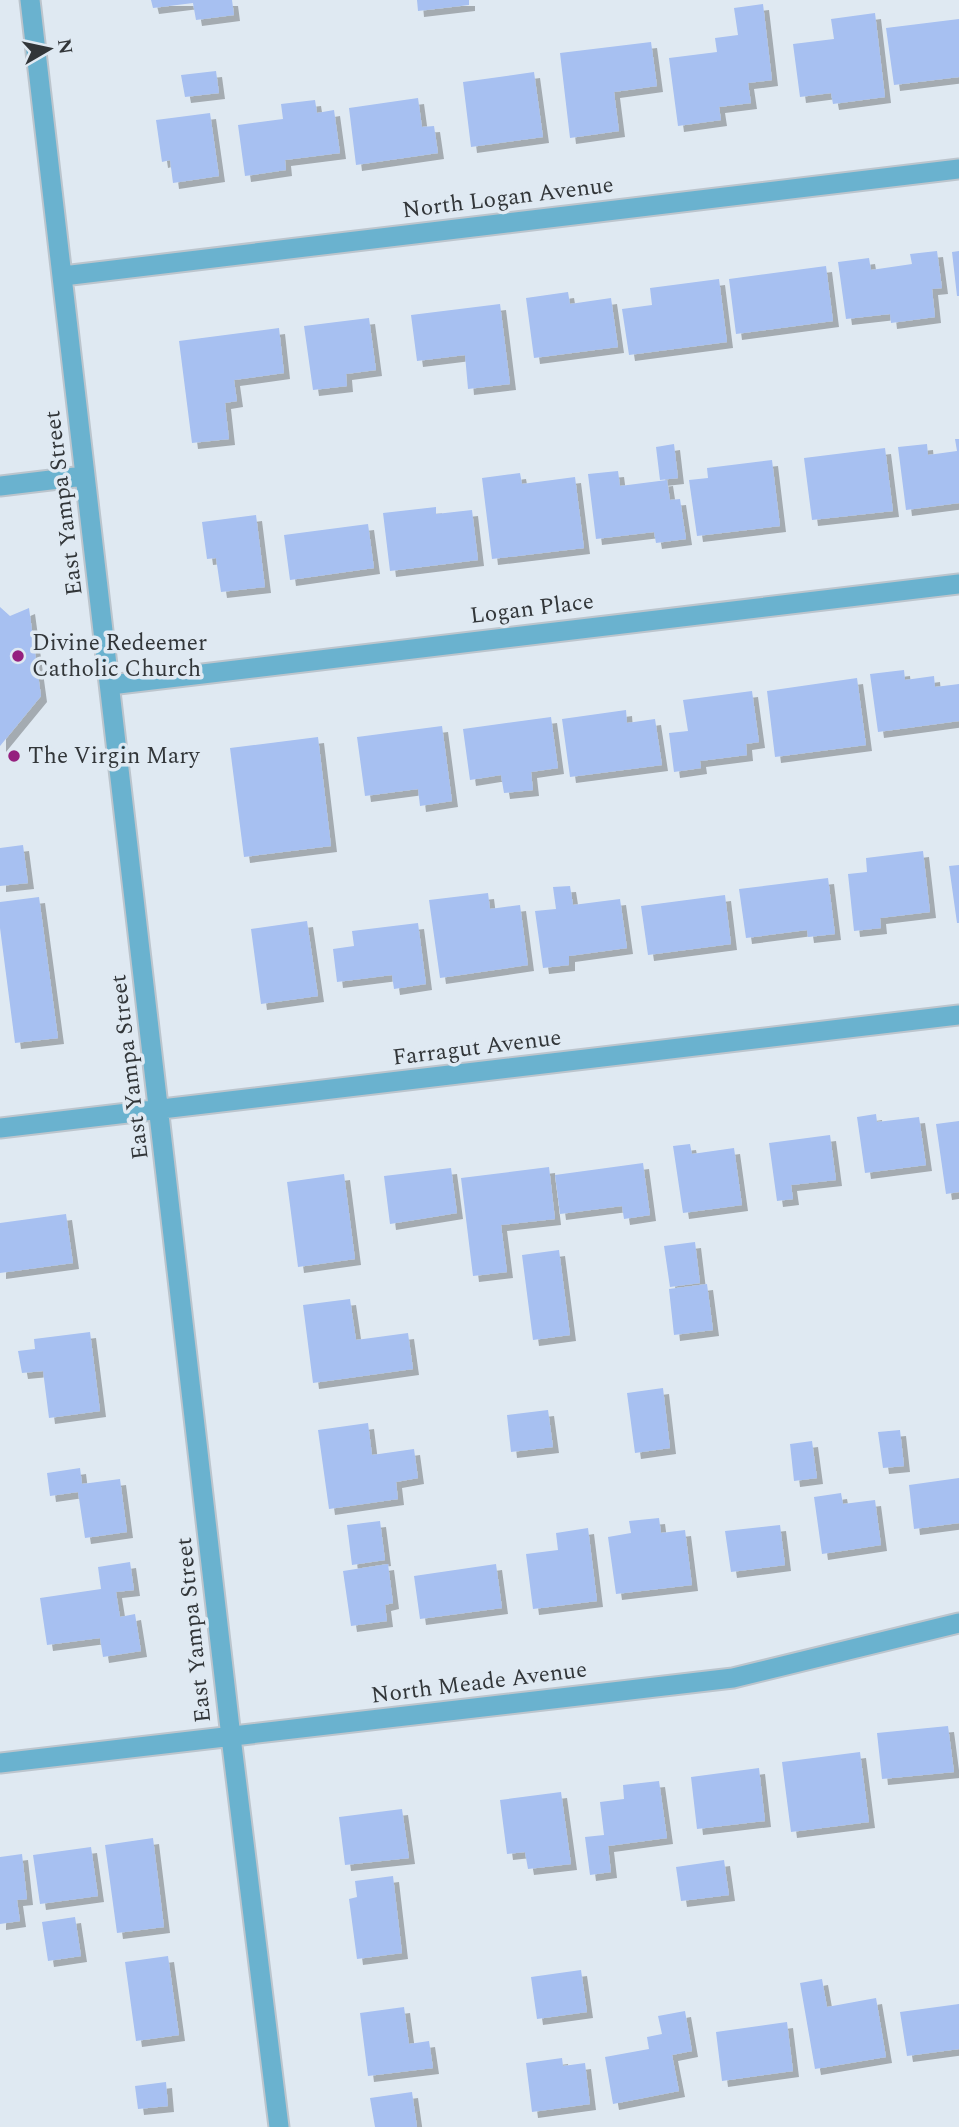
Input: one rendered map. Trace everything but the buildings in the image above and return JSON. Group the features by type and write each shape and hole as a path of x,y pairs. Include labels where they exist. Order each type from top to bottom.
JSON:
{"street":[{"name":"East Yampa Street","path":"30,0 231,1737 279,2127"},
{"name":"North Logan Avenue","path":"63,276 959,169"},
{"path":"0,486 84,476"},
{"name":"Logan Place","path":"110,685 959,584"},
{"name":"Farragut Avenue","path":"0,1128 959,1015"},
{"name":"North Meade Avenue","path":"0,1763 733,1678 959,1623"}],"place":[{"name":"Divine Redeemer Catholic Church","path":"18,656"},
{"name":"The Virgin Mary","path":"14,756"}]}
